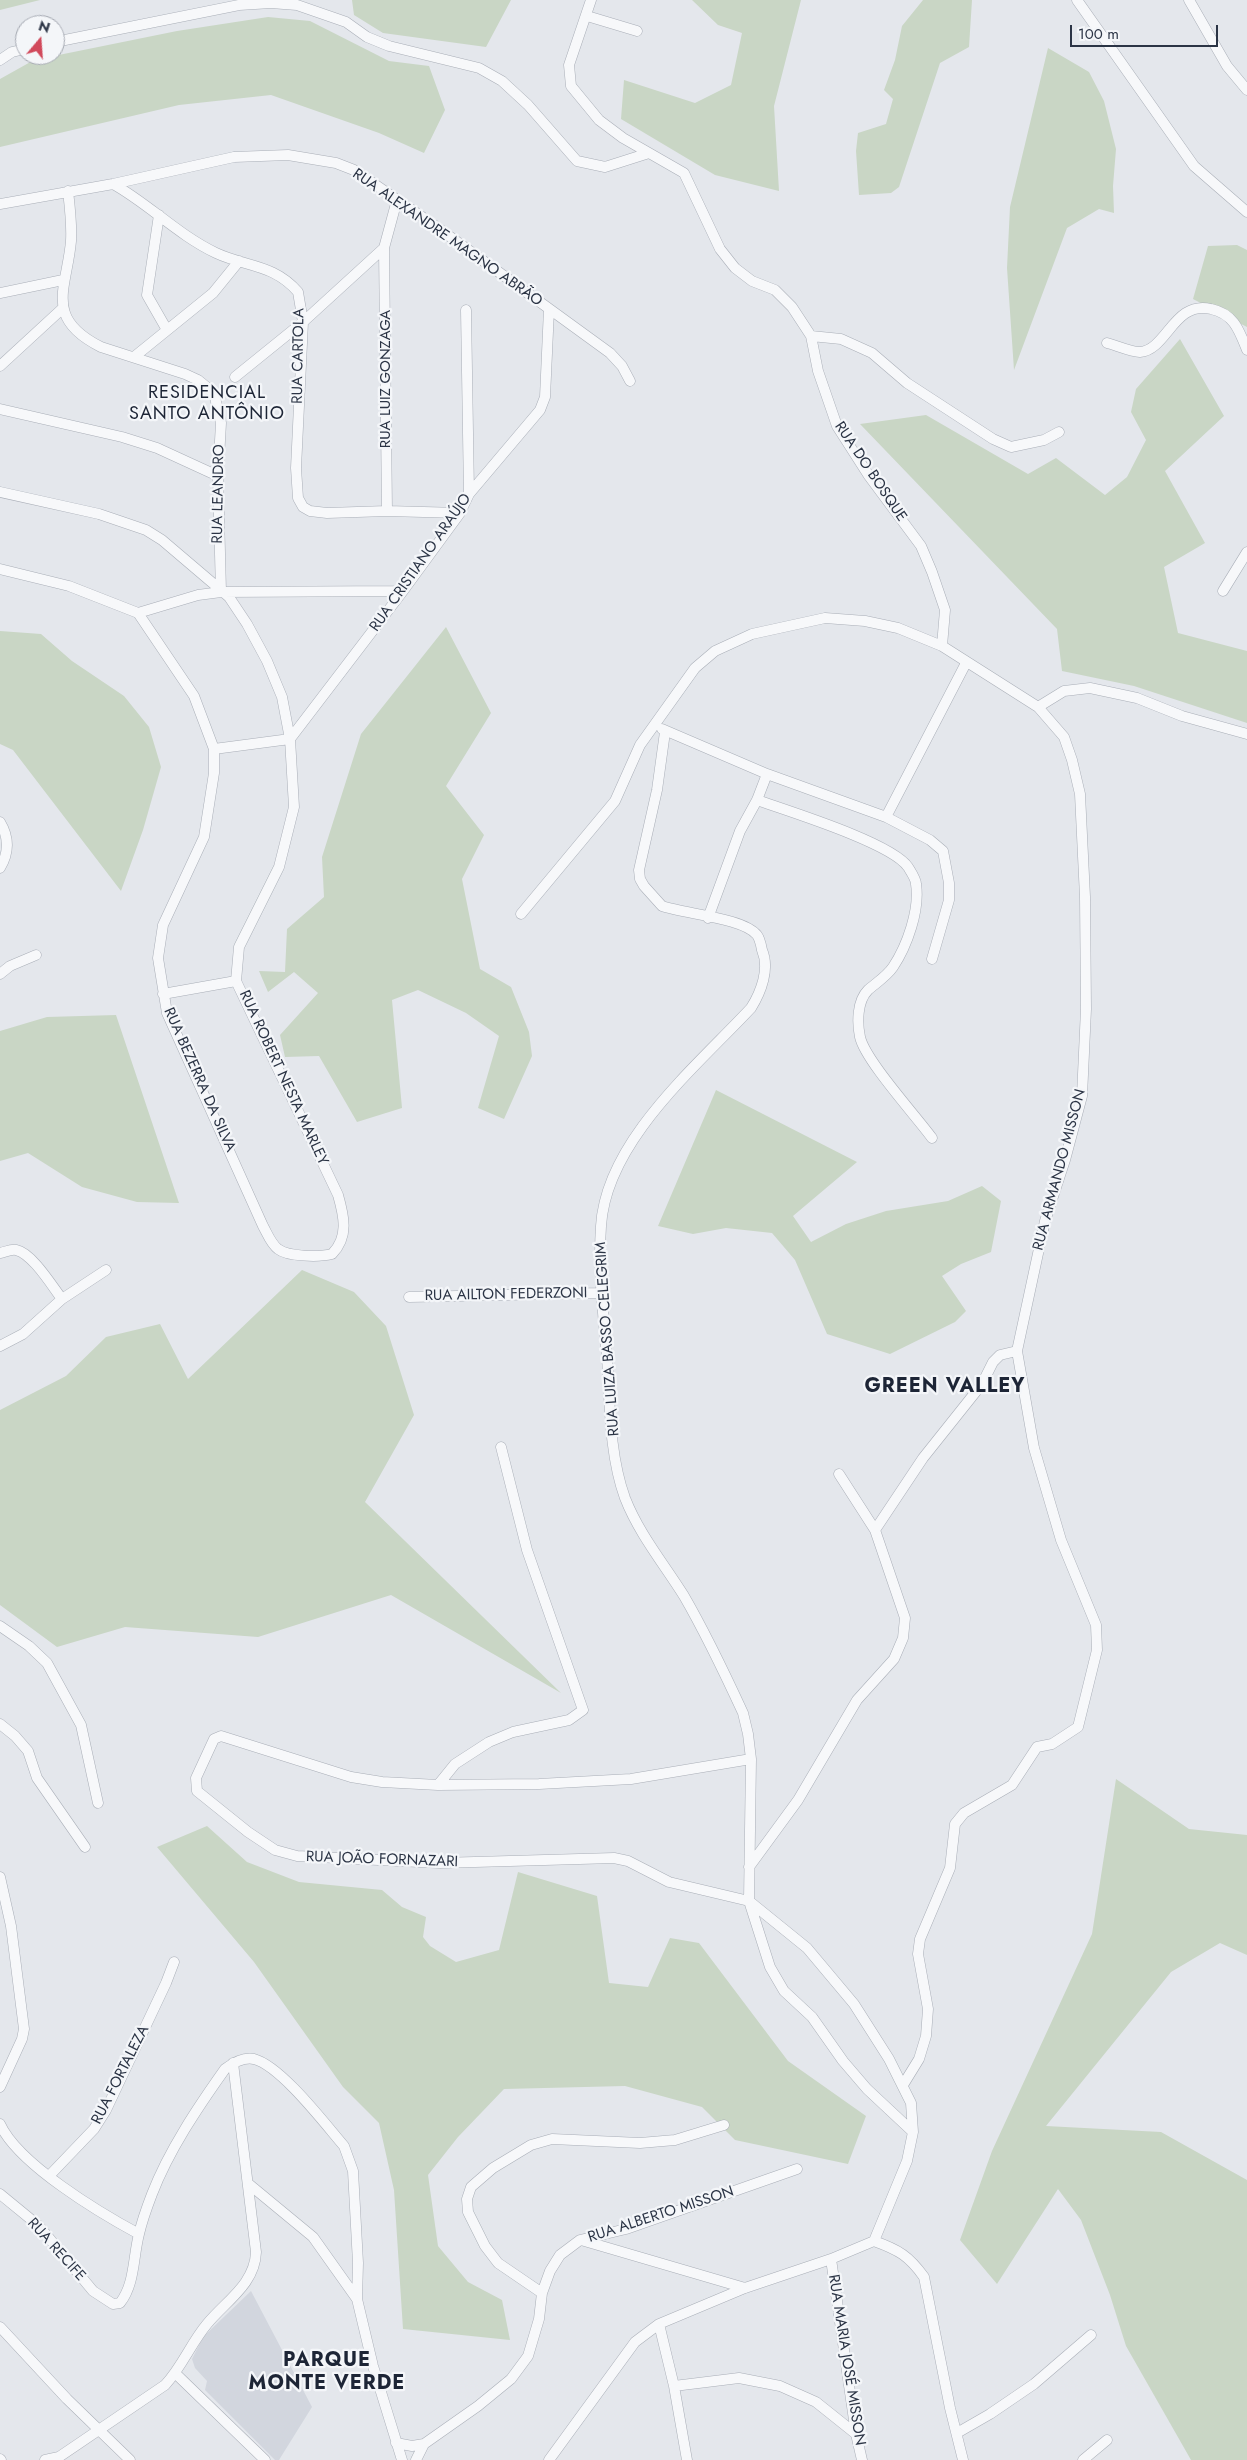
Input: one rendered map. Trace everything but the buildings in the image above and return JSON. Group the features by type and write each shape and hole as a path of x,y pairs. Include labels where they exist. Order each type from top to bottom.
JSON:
{"street":[{"name":"RUA DO BOSQUE","path":"591,0 569,65 571,86 599,120 623,138 684,173 720,249 735,268 752,281 774,290 792,307 811,336 818,371 837,426 869,476 921,546 945,610 942,646"},
{"path":"1076,0 1194,166 1247,212"},
{"path":"1189,0 1223,60 1247,90"},
{"path":"65,40 239,5 271,3 297,5 346,22 368,38 389,46 479,68 502,81 528,104 577,161 605,167 649,153"},
{"path":"587,16 637,31"},
{"path":"0,60 15,51"},
{"name":"RUA ALEXANDRE MAGNO ABRÃO","path":"0,205 113,184 234,157 288,155 336,163 354,170 610,353 622,366 630,381"},
{"name":"RUA CARTOLA","path":"113,184 135,196 199,244 217,254 268,270 295,288 299,296 302,322 296,468 298,498 303,507 319,513 387,511 460,513"},
{"path":"0,366 63,308 63,280 72,228 68,191"},
{"name":"RUA LUIZ GONZAGA","path":"387,511 384,248 397,200"},
{"path":"159,215 147,295 167,330"},
{"path":"235,377 302,322 384,248"},
{"path":"134,357 213,293 239,261"},
{"path":"0,292 63,280"},
{"path":"1107,342 1137,352 1143,352 1157,342 1186,312 1199,307 1219,311 1232,318 1247,350"},
{"name":"RUA LEANDRO","path":"63,308 70,320 90,342 191,377 214,393 221,423 218,476 221,592"},
{"path":"466,310 468,494"},
{"name":"RUA CRISTIANO ARAÚJO","path":"290,739 460,513 468,494 536,415 544,402 549,310"},
{"path":"811,336 841,339 872,353 908,383 994,439 1011,447 1044,440 1059,432"},
{"path":"0,408 122,437 157,448 218,476"},
{"name":"RUA ROBERT NESTA MARLEY","path":"0,492 99,514 146,530 180,553 221,592 229,597 267,661 282,697 290,739 294,807 279,867 239,947 236,981 338,1195 343,1212 342,1242 332,1254 320,1256"},
{"path":"1223,591 1247,552"},
{"path":"0,568 69,586 138,613 198,595 221,592 403,591"},
{"name":"RUA BEZERRA DA SILVA","path":"138,613 194,696 214,750 211,800 204,837 163,925 158,958 167,1013 263,1226 276,1248 287,1253 320,1256"},
{"name":"RUA ARMANDO MISSON","path":"520,914 614,801 640,744 695,668 715,651 752,634 825,618 866,621 898,628 942,646 966,663 1038,706 1064,737 1080,794 1086,1009 1082,1096 1065,1160 1045,1221 1017,1351"},
{"path":"886,817 966,663"},
{"path":"1038,706 1064,691 1090,688 1137,698 1182,716 1247,734"},
{"path":"656,724 665,732 767,774 886,817 930,840 943,851 949,883 949,900 932,959"},
{"name":"RUA LUIZA BASSO CELEGRIM","path":"665,732 658,790 643,845 640,879 653,898 662,906 708,918 732,921 744,926 757,935 764,954 763,980 752,1008 663,1100 645,1122 620,1163 610,1184 601,1225 602,1293 612,1431 619,1480 637,1525 685,1598 720,1663 743,1713 751,1759 749,1901 770,1967 784,1991 812,2018 843,2061 868,2089 913,2132"},
{"path":"214,750 290,739"},
{"path":"708,918 740,831 757,800 767,774"},
{"path":"757,800 837,828 891,853 907,866 916,883 915,912 901,952 892,968 866,992 858,1014 860,1038 870,1058 932,1138"},
{"path":"0,822 5,830 8,848 0,868"},
{"path":"0,974 10,966 36,955"},
{"path":"163,994 236,981"},
{"path":"0,1253 14,1249 23,1253 45,1276 62,1299"},
{"path":"0,1346 23,1334 62,1299 106,1270"},
{"name":"RUA AILTON FEDERZONI","path":"409,1297 602,1293"},
{"path":"875,1530 923,1458 982,1384 993,1362 1000,1355 1017,1351 1034,1448 1061,1540 1096,1625 1097,1650 1078,1727 1052,1744 1037,1747 1012,1785 964,1813 955,1824 950,1868 920,1939 918,1954 928,2009 926,2036 919,2059 903,2085"},
{"path":"438,1785 455,1764 489,1742 513,1732 569,1720 581,1713 583,1706 527,1550 501,1447"},
{"path":"749,1867 798,1800 857,1700 894,1660 902,1638 905,1618 875,1530 839,1474"},
{"path":"0,1626 30,1646 46,1663 77,1717 81,1725 98,1803"},
{"path":"0,1724 15,1736 28,1751 37,1778 85,1848"},
{"name":"RUA JOÃO FORNAZARI","path":"749,1901 669,1882 638,1865 614,1858 440,1863 297,1856 275,1850 248,1832 197,1791 195,1785 196,1778 214,1739 221,1736 351,1777 382,1782 438,1785 538,1784 631,1779 751,1759"},
{"path":"0,1877 11,1926 24,2028 22,2039 0,2087"},
{"path":"749,1901 807,1948 854,2004 903,2085 911,2103 913,2132 907,2161 874,2241"},
{"name":"RUA FORTALEZA","path":"49,2176 94,2129 106,2110 174,1962"},
{"path":"0,2124 6,2137 49,2176 88,2205 139,2234 152,2194 170,2156 217,2081 233,2063 254,2059 286,2080 344,2146 353,2171 358,2263 357,2299 373,2366 402,2460"},
{"path":"45,2460 59,2457 165,2385 176,2374 206,2325 242,2287 256,2264 250,2184 233,2063"},
{"path":"542,2293 498,2264 485,2246 468,2212 467,2199 472,2187 493,2168 523,2149 552,2139 640,2142 676,2140 724,2125"},
{"name":"RUA ALBERTO MISSON","path":"416,2460 424,2444 478,2406 511,2379 528,2356 539,2320 542,2293 550,2271 560,2255 580,2240 634,2226 797,2169"},
{"path":"250,2184 313,2237 357,2299"},
{"name":"RUA RECIFE","path":"0,2194 39,2226 93,2291 113,2304 120,2303 126,2296 139,2234"},
{"path":"580,2240 745,2288"},
{"path":"549,2460 636,2342 658,2324 745,2288 831,2259 874,2241 892,2248 912,2260 924,2278 963,2460"},
{"name":"RUA MARIA JOSÉ MISSON","path":"831,2259 856,2434 862,2460"},
{"path":"658,2324 674,2386 688,2459"},
{"path":"0,2326 99,2431 130,2460"},
{"path":"957,2433 990,2414 1034,2384 1091,2335"},
{"path":"176,2374 265,2460"},
{"path":"674,2386 739,2378 780,2386 816,2402 856,2434"},
{"path":"1083,2460 1107,2440"},
{"path":"396,2443 412,2446 424,2444"}],"shaded area":[{"path":"251,2291 312,2407 279,2460 275,2460 205,2390 207,2381 195,2368 192,2359 203,2337"}],"green space":[{"path":"0,0 40,0 0,10"},
{"path":"352,0 511,0 486,47 383,33 354,15"},
{"path":"692,0 801,0 774,106 779,191 715,175 621,119 624,80 695,103 731,85 742,33 718,25"},
{"path":"923,0 972,0 969,47 940,63 899,187 891,193 859,195 856,151 858,133 886,124 893,99 884,90 895,60 902,26"},
{"path":"268,17 310,21 389,61 429,66 445,110 424,153 379,133 271,95 179,105 0,147 0,79 25,65 65,65 65,54 177,31"},
{"path":"1048,48 1089,72 1104,101 1116,149 1113,186 1114,213 1099,209 1067,228 1014,370 1007,268 1010,207"},
{"path":"1237,245 1247,250 1247,327 1193,299 1208,246"},
{"path":"1180,339 1224,416 1165,471 1205,543 1164,567 1178,633 1247,651 1247,723 1134,686 1062,671 1057,629 860,424 926,415 1028,474 1056,458 1105,495 1127,477 1146,440 1131,412 1136,389"},
{"path":"446,627 491,713 446,786 484,835 462,879 480,969 511,987 529,1032 532,1056 504,1119 478,1108 499,1036 466,1013 418,990 392,1000 402,1108 357,1122 319,1056 285,1057 280,1035 318,993 294,972 268,992 259,971 285,972 287,929 324,897 322,857 361,734"},
{"path":"0,631 41,634 72,661 124,696 149,727 161,767 143,830 121,891 13,750 0,744"},
{"path":"116,1015 179,1203 137,1202 82,1187 28,1153 0,1161 0,1031 47,1017"},
{"path":"716,1090 857,1162 793,1216 811,1242 846,1224 886,1211 948,1201 982,1186 1001,1201 991,1252 961,1264 942,1276 966,1311 955,1322 890,1354 827,1334 795,1260 772,1233 726,1228 693,1234 658,1226"},
{"path":"302,1270 354,1292 386,1326 414,1415 365,1502 561,1693 391,1595 258,1637 125,1627 57,1647 0,1605 0,1410 66,1376 106,1337 160,1324 188,1379"},
{"path":"1116,1779 1189,1829 1247,1835 1247,1955 1220,1943 1171,1972 1046,2126 1161,2132 1247,2180 1247,2460 1191,2460 1126,2346 1110,2295 1081,2220 1058,2189 997,2284 960,2240 992,2151 1092,1934"},
{"path":"207,1826 247,1862 299,1882 382,1890 402,1907 426,1917 423,1937 430,1946 456,1962 499,1950 518,1872 597,1896 609,1983 648,1987 670,1938 699,1943 788,2061 866,2116 848,2164 735,2140 702,2107 625,2086 504,2089 458,2137 428,2175 438,2246 468,2282 502,2300 510,2340 403,2329 394,2190 379,2123 343,2087 254,1962 157,1847"}],"district":[{"name":"RESIDENCIAL SANTO ANTÔNIO","path":"207,404"},
{"name":"GREEN VALLEY","path":"945,1387"},
{"name":"PARQUE MONTE VERDE","path":"327,2372"}]}
